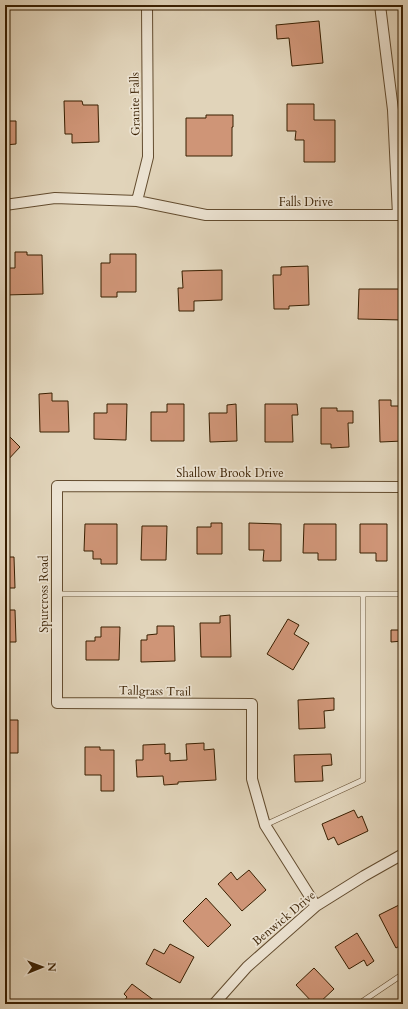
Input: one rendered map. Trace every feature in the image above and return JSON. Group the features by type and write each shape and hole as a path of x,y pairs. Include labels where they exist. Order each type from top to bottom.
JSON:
{"street":[{"name":"Granite Falls","path":"137,201 148,157 147,5"},
{"name":"Falls Drive","path":"5,205 55,198 137,201 206,215 398,215 393,110 380,5"},
{"name":"Shallow Brook Drive","path":"57,486 403,487"},
{"name":"Spurcross Road","path":"57,486 57,702"},
{"name":"Tallgrass Trail","path":"57,702 252,704 252,778 265,825"},
{"path":"265,825 316,906"},
{"name":"Benwick Drive","path":"214,1004 247,967 316,906 403,854"}],"lane":[{"path":"57,594 403,594"},
{"path":"265,825 363,780 363,594"},
{"path":"360,1004 403,974"}],"building":[{"path":"319,21 323,63 292,66 289,38 277,39 276,25"},
{"path":"64,101 82,101 83,105 98,105 99,142 72,143 72,134 65,134"},
{"path":"287,104 314,104 314,120 335,120 335,162 304,162 304,140 295,140 296,131 287,131"},
{"path":"206,115 233,115 232,156 186,156 186,118 206,118"},
{"path":"5,121 16,121 16,144 5,145"},
{"path":"15,252 27,252 27,255 42,255 43,294 5,295 5,268 15,268"},
{"path":"110,254 136,254 136,292 117,292 117,297 101,297 101,263 110,263"},
{"path":"308,266 309,305 289,306 289,309 274,309 273,275 281,275 281,267"},
{"path":"222,270 222,300 194,301 194,311 179,311 178,288 183,288 182,271"},
{"path":"359,289 403,289 403,320 358,319"},
{"path":"52,393 52,401 68,401 69,432 40,432 39,394"},
{"path":"379,400 391,400 391,406 403,406 403,441 380,442"},
{"path":"107,404 127,404 126,440 94,439 94,413 107,413"},
{"path":"167,404 184,404 184,441 151,441 151,412 167,412"},
{"path":"236,404 237,441 210,442 209,413 227,413 227,405"},
{"path":"265,404 297,404 298,415 292,415 293,442 265,442"},
{"path":"321,408 337,408 337,411 353,411 353,423 348,423 349,447 331,448 331,444 321,444"},
{"path":"5,432 20,447 5,463"},
{"path":"211,523 222,523 222,554 197,554 197,527 211,527"},
{"path":"249,523 281,524 281,561 263,561 264,550 249,550"},
{"path":"85,524 117,524 117,564 101,564 101,559 93,559 93,551 84,551"},
{"path":"304,524 336,524 336,560 318,560 318,553 303,553"},
{"path":"360,524 387,524 387,561 376,561 376,553 360,553"},
{"path":"142,526 167,526 166,560 141,560"},
{"path":"5,557 14,557 15,588 5,588"},
{"path":"5,610 15,610 16,642 5,642"},
{"path":"230,615 231,657 201,657 200,623 220,623 220,616"},
{"path":"288,619 299,625 294,634 309,643 293,670 267,654"},
{"path":"157,626 174,626 175,661 141,662 141,640 147,640 147,635 157,634"},
{"path":"101,627 120,627 119,660 86,660 86,641 95,641 95,637 101,637"},
{"path":"391,630 403,630 403,641 391,642"},
{"path":"334,698 334,710 324,711 325,728 299,729 298,700"},
{"path":"5,720 18,720 18,753 5,753"},
{"path":"204,743 204,750 214,749 216,780 178,782 178,784 164,785 163,776 137,777 136,760 143,760 143,745 165,744 165,754 170,753 170,761 187,760 186,744"},
{"path":"85,747 100,747 100,750 114,750 114,791 101,791 101,775 85,775"},
{"path":"331,754 332,765 322,766 323,781 295,782 294,755"},
{"path":"354,810 358,818 362,816 368,831 338,845 334,837 328,840 322,824"},
{"path":"249,870 266,890 242,911 218,884 231,872 237,880"},
{"path":"206,898 231,925 208,947 183,921"},
{"path":"403,903 403,944 396,948 379,915"},
{"path":"357,933 374,961 367,966 364,960 349,969 335,947"},
{"path":"170,944 194,957 180,983 146,964 154,949 164,954"},
{"path":"314,968 334,989 318,1004 314,1004 296,985"},
{"path":"132,984 159,1004 122,1004 127,997 124,994"}]}
